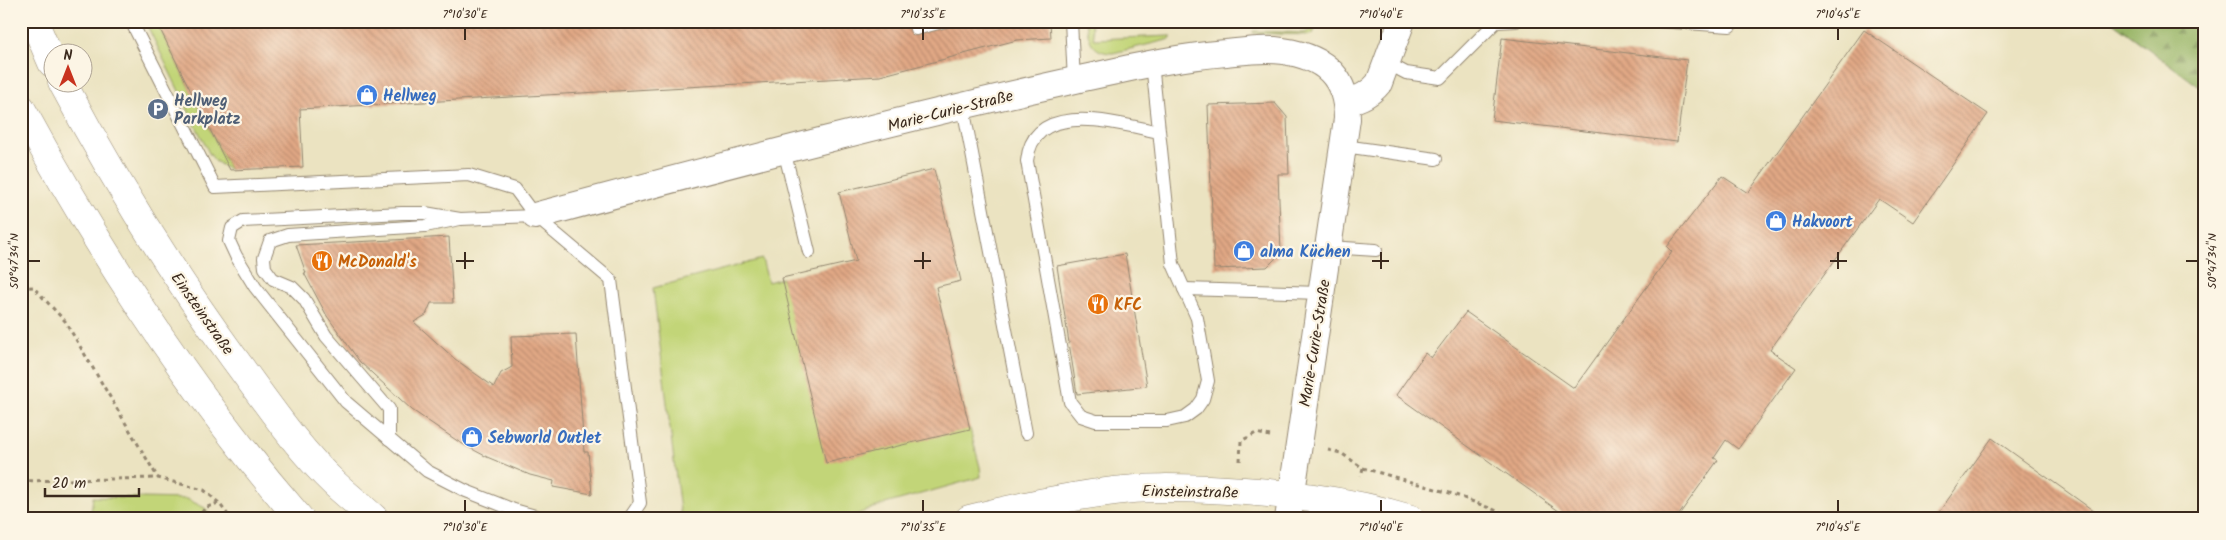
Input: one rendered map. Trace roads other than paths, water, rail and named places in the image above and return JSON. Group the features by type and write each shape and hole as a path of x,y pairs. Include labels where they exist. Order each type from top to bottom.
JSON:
{"street":[{"path":"34,21 43,42"},
{"path":"1347,102 1364,97 1373,91 1379,83 1402,21"},
{"name":"Marie-Curie-Straße","path":"535,216 784,150 1152,63 1205,54 1250,50 1282,51 1306,56 1323,64 1334,74 1343,87 1347,102 1344,146 1290,507"},
{"name":"Einsteinstraße","path":"67,92 106,164 144,226 207,321 305,451 335,484 376,519"},
{"path":"21,108 55,170 131,293 209,404 268,481 300,519"},
{"name":"Einsteinstraße","path":"969,519 1031,504 1116,491 1181,488 1237,490 1290,507 1354,505 1411,519"}],"lane":[{"path":"131,21 215,187 469,175 515,189 535,216 611,280 640,503 629,519"},
{"path":"915,21 916,29 946,21"},
{"path":"1072,21 1074,80"},
{"path":"1387,63 1406,73 1440,78 1496,22 1516,21"},
{"path":"1657,21 1730,26 1734,21"},
{"path":"1152,63 1173,264 1197,318 1208,381 1203,399 1196,409 1185,418 1167,421 1096,421 1081,416 1070,402 1027,161 1028,148 1035,135 1047,126 1083,118 1159,132"},
{"path":"963,107 1026,433"},
{"path":"1344,146 1436,158"},
{"path":"784,150 809,252"},
{"path":"460,219 425,213 402,213 244,221 232,228 229,241 255,287 346,402 427,471 466,491 514,510 546,519"},
{"path":"389,439 389,409 330,342 304,299 292,288 274,279 265,268 264,258 270,241 288,235 425,226 460,219 535,216"},
{"path":"1329,247 1376,250"},
{"path":"1184,288 1321,293"}],"place":[{"name":"Hellweg","path":"367,95"},
{"name":"Hellweg Parkplatz","path":"158,109"},
{"name":"Hakvoort","path":"1776,221"},
{"name":"alma Küchen","path":"1244,251"},
{"name":"McDonald's","path":"322,261"},
{"name":"KFC","path":"1098,304"},
{"name":"Sebworld Outlet","path":"472,437"}]}
